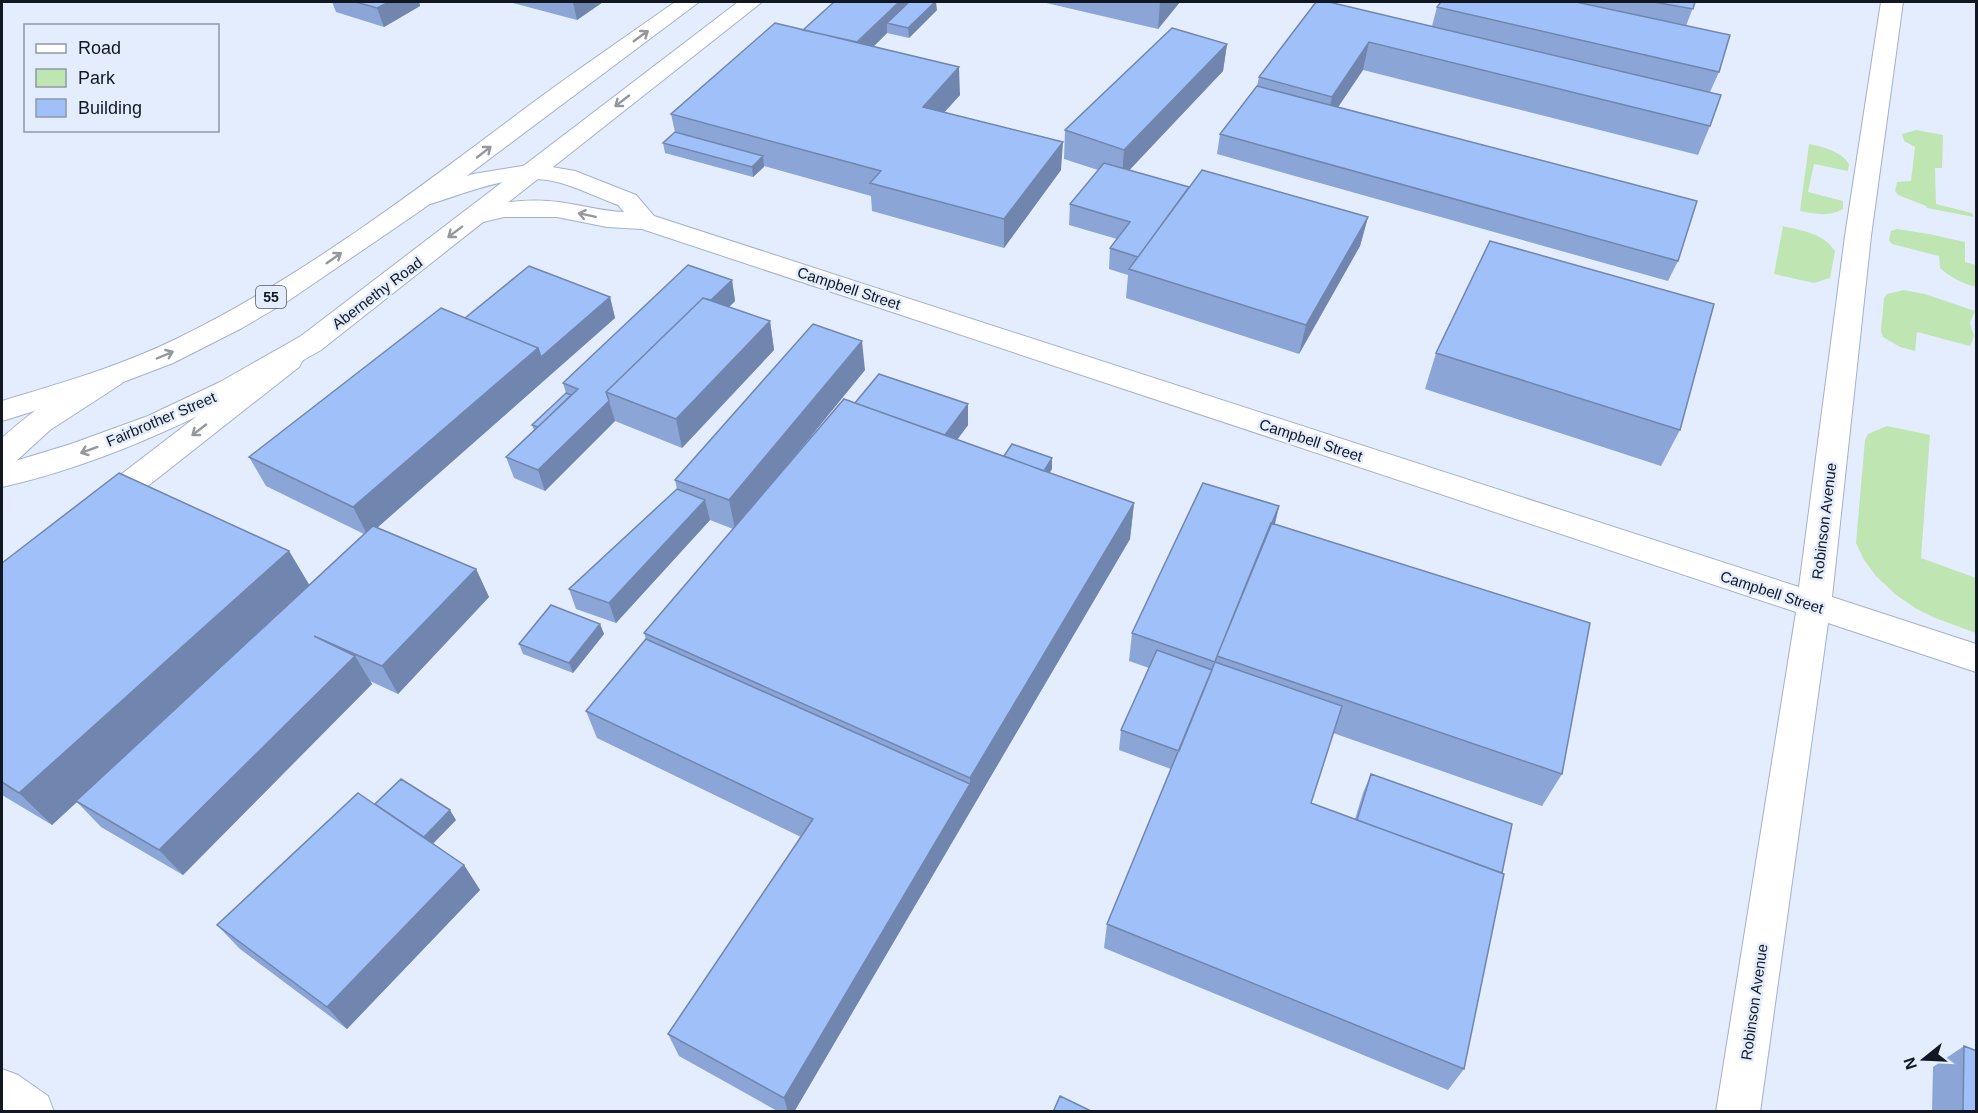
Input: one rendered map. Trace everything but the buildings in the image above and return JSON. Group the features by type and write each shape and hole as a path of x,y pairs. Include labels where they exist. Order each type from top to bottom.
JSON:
{"street":[{"name":"55","path":"2,411 111,378 184,346 315,271 420,199 688,2"},
{"name":"Abernethy Road","path":"79,523 751,2"},
{"name":"Robinson Avenue","path":"1738,1112 1814,605 1858,236 1892,2"},
{"name":"Campbell Street","path":"420,199 473,181 535,171 566,176 627,200 645,221"},
{"name":"Campbell Street","path":"479,214 504,209 557,209 607,219 645,221 1977,658"},
{"name":"Fairbrother Street","path":"2,476 82,452 159,423 230,389 311,343"},
{"path":"2,456 12,445 61,407 111,378"},
{"path":"2,1091 32,1112"}],"green space":[{"path":"1916,130 1943,135 1942,168 1935,168 1936,204 1972,213 1974,217 1927,208 1898,195 1895,191 1897,182 1911,181 1915,147 1904,141 1902,134"},
{"path":"1809,144 1837,153 1849,164 1848,171 1814,164 1808,192 1843,201 1843,209 1838,212 1822,214 1800,211"},
{"path":"1783,226 1819,236 1830,245 1835,251 1830,278 1814,283 1774,274"},
{"path":"1897,229 1965,242 1965,262 1976,265 1976,287 1944,272 1940,268 1939,256 1892,244 1889,240 1891,231"},
{"path":"1904,290 1925,294 1975,311 1970,323 1974,336 1970,346 1917,332 1915,351 1900,347 1883,337 1881,331 1884,298 1887,294"},
{"path":"1887,426 1930,435 1921,558 1976,578 1976,633 1935,618 1895,594 1876,576 1864,560 1856,543 1865,440 1868,434"}]}
